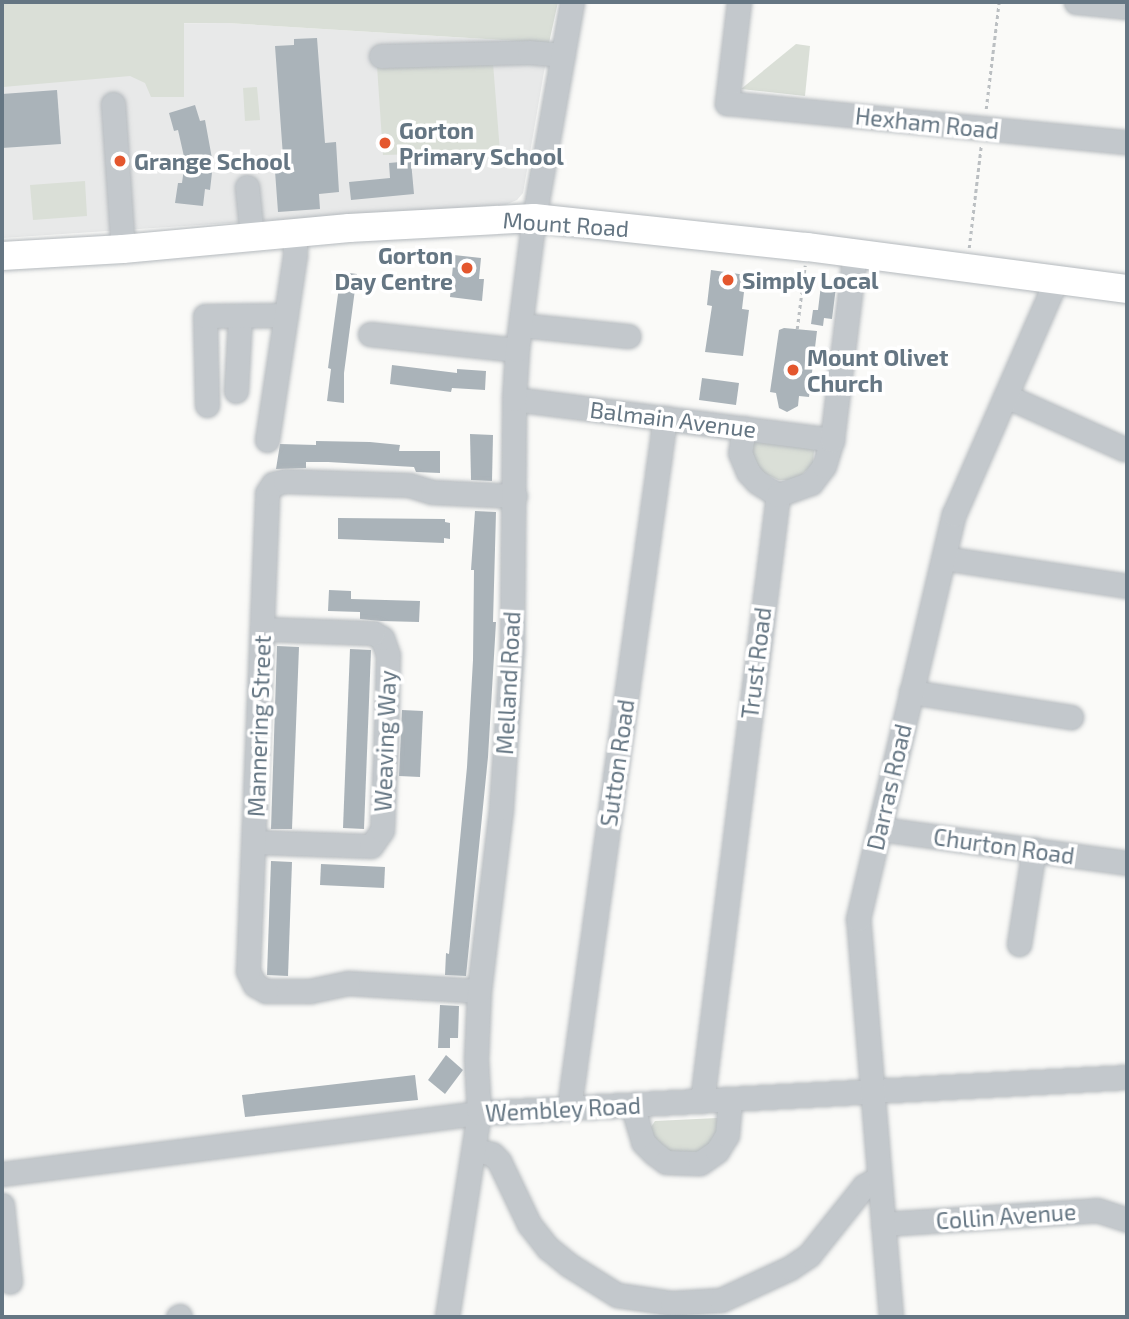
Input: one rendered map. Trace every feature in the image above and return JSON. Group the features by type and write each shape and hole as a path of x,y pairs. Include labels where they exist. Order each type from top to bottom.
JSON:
{"main road":[{"name":"Mount Road","path":"2,256 123,249 295,232 534,218 807,247 1127,289"}],"street":[{"name":"Melland Road","path":"447,1317 479,1113 476,1059 479,991 501,808 512,659 514,399 517,350 534,218 572,2"},
{"name":"Hexham Road","path":"739,2 727,103 1127,142"},
{"path":"1076,2 1127,7"},
{"path":"381,55 519,52 562,55"},
{"path":"113,104 123,249"},
{"path":"247,187 251,236"},
{"path":"267,440 295,255 295,232"},
{"path":"744,428 740,453 748,472 757,482 778,495 811,483 824,466 832,440 855,253"},
{"name":"Darras Road","path":"891,1317 859,919 954,514 1056,281"},
{"path":"207,405 205,316 286,315"},
{"path":"236,391 240,316"},
{"path":"521,324 628,336"},
{"path":"370,334 517,350"},
{"path":"1006,396 1124,449"},
{"name":"Balmain Avenue","path":"514,399 832,440"},
{"name":"Sutton Road","path":"569,1108 665,418"},
{"name":"Mannering Street","path":"479,991 348,983 290,993 266,991 255,985 248,971 267,493 273,484 285,481 397,484 432,492 515,496"},
{"name":"Trust Road","path":"702,1101 778,495"},
{"path":"943,558 1127,586"},
{"name":"Weaving Way","path":"255,842 371,846 382,830 385,748 388,655 382,639 373,633 262,629"},
{"path":"911,692 1071,717"},
{"name":"Churton Road","path":"880,829 1127,863"},
{"path":"1019,944 1034,849"},
{"name":"Wembley Road","path":"2,1174 479,1113 1127,1077"},
{"path":"632,1105 643,1142 654,1153 666,1162 700,1163 717,1151 727,1135 730,1100"},
{"path":"474,1149 492,1154 499,1161 529,1224 548,1248 569,1265 617,1295 672,1303 721,1300 780,1274 809,1255 864,1186 879,1178"},
{"path":"2,1206 10,1282"},
{"name":"Collin Avenue","path":"883,1224 1097,1209 1127,1220"}],"path":[{"path":"797,329 807,247"}],"shaded area":[{"path":"2,2 558,2 549,43 227,23 184,23 184,97 151,97 145,83 130,76 3,87"},
{"path":"227,23 549,43 523,193 517,200 505,205 2,238 2,24"},
{"path":"796,44 810,46 805,96 741,89"},
{"path":"493,63 500,152 383,155 377,66"},
{"path":"257,87 260,120 245,121 243,88"},
{"path":"85,181 87,216 33,220 30,185"},
{"path":"765,440 799,444 814,450 813,464 796,480 778,480 762,472 751,454 751,443"},
{"path":"717,1118 720,1125 708,1150 674,1155 652,1136 651,1127 655,1121"}],"building":[{"path":"317,38 325,143 336,142 339,192 319,194 320,209 278,212 275,171 284,170 275,46 294,45 294,39"},
{"path":"57,90 61,144 2,148 2,94"},
{"path":"195,105 200,121 205,120 213,164 210,190 205,189 203,206 175,203 178,183 182,183 185,161 178,130 174,131 169,113"},
{"path":"411,161 414,194 351,200 349,182 390,178 389,163"},
{"name":"Gorton Day Centre","path":"454,255 481,258 479,279 484,279 482,301 450,297"},
{"path":"711,270 746,275 742,309 749,310 743,356 705,352 712,306 707,305"},
{"path":"341,272 357,274 344,373 344,403 327,401 331,369 328,368"},
{"path":"821,285 836,287 832,319 824,318 823,326 811,324 813,310 818,310"},
{"name":"Mount Olivet Church","path":"784,328 817,331 809,397 799,396 798,406 787,412 779,408 776,393 770,392 779,330"},
{"path":"392,365 457,373 457,369 486,371 485,390 452,388 451,392 390,384"},
{"path":"702,378 739,383 736,405 699,400"},
{"path":"470,434 493,435 492,481 471,480"},
{"path":"316,441 370,442 400,445 399,451 440,451 440,473 416,472 414,467 328,462 306,462 306,468 276,469 280,444 316,445"},
{"path":"475,511 496,512 493,622 496,622 488,757 466,976 445,975 467,767 473,660 474,570 471,570"},
{"path":"338,518 445,519 445,522 450,523 450,539 444,538 444,543 338,539"},
{"path":"329,590 351,591 351,599 420,601 419,622 360,619 360,612 328,611"},
{"path":"277,646 299,647 292,829 271,829"},
{"path":"350,649 371,650 364,829 343,828"},
{"path":"402,710 423,711 420,777 399,776"},
{"path":"271,861 292,862 288,976 267,975"},
{"path":"321,864 385,867 384,888 320,885"},
{"path":"440,1005 459,1006 458,1038 450,1038 450,1048 438,1048"},
{"path":"446,1055 463,1070 445,1094 428,1080"},
{"path":"415,1075 418,1100 245,1117 242,1095"}],"place":[{"name":"Gorton Primary School","path":"385,143"},
{"name":"Grange School","path":"120,161"},
{"name":"Gorton Day Centre","path":"467,268"},
{"name":"Simply Local","path":"728,280"},
{"name":"Mount Olivet Church","path":"793,370"}]}
